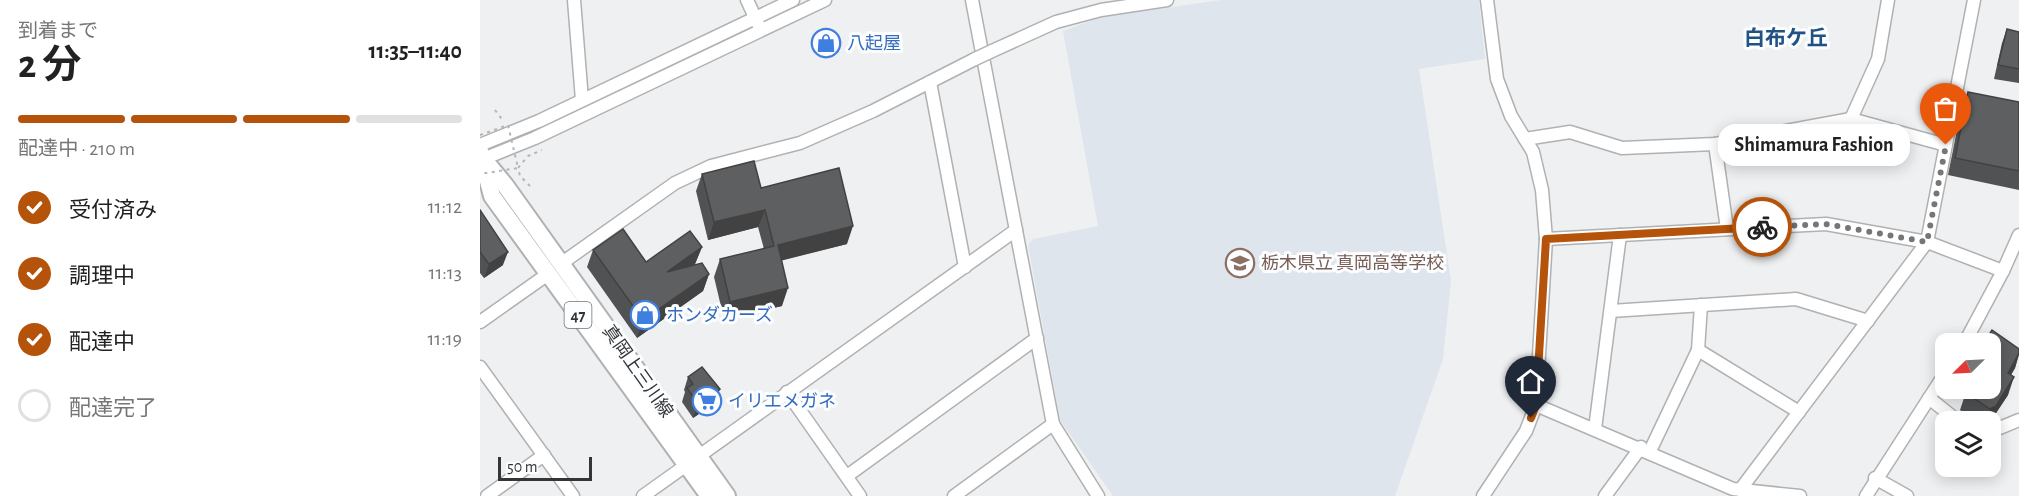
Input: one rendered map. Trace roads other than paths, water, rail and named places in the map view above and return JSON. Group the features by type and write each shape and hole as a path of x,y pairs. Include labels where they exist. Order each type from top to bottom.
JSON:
{"main road":[{"name":"真岡上三川線","path":"481,158 505,185 562,263 693,460 709,496"},
{"name":"真岡上三川線","path":"481,158 492,196 548,273 693,460 727,496"}],"street":[{"path":"574,0 582,100"},
{"path":"747,0 760,30"},
{"path":"481,158 582,100 793,0"},
{"path":"481,158 554,129 825,0"},
{"path":"972,0 1053,424 1098,496"},
{"path":"562,263 675,183 711,166 800,143 873,111 975,59 1056,22 1101,10 1167,0"},
{"path":"1483,496 1526,431 1536,405 1546,239 1542,190 1533,152 1511,116 1497,79 1487,0"},
{"path":"1851,119 1878,59 1888,0"},
{"path":"1734,492 1799,412 1927,242 1974,0"},
{"path":"930,82 965,267"},
{"path":"1525,139 1570,132 1622,148 1715,144 1851,119 1946,145"},
{"path":"1715,144 1727,229"},
{"path":"1546,239 1826,224 1927,242 2003,271"},
{"path":"643,496 1016,230"},
{"path":"1595,429 1620,235"},
{"path":"1970,333 2003,271 2019,235"},
{"path":"480,322 548,273"},
{"path":"1611,311 1796,299 1868,321"},
{"path":"1605,496 1646,449 1698,350 1701,305"},
{"path":"846,476 1037,338"},
{"path":"1698,350 1799,412"},
{"path":"480,367 573,496"},
{"path":"1866,496 1875,477 1935,389"},
{"path":"787,392 860,496"},
{"path":"1929,398 1945,411"},
{"path":"1536,405 1646,449 1734,492 1800,496"},
{"path":"2001,427 2019,420"},
{"path":"954,496 1053,424"},
{"path":"487,496 544,455"},
{"path":"1875,477 1907,496"}],"place":[{"name":"八起屋","path":"826,43"},
{"name":"Shimamura Fashion","path":"1946,145"},
{"name":"栃木県立 真岡高等学校","path":"1240,263"},
{"name":"ホンダカーズ","path":"645,315"},
{"name":"イリエメガネ","path":"707,401"}],"district":[{"name":"白布ケ丘","path":"1786,38"}]}
